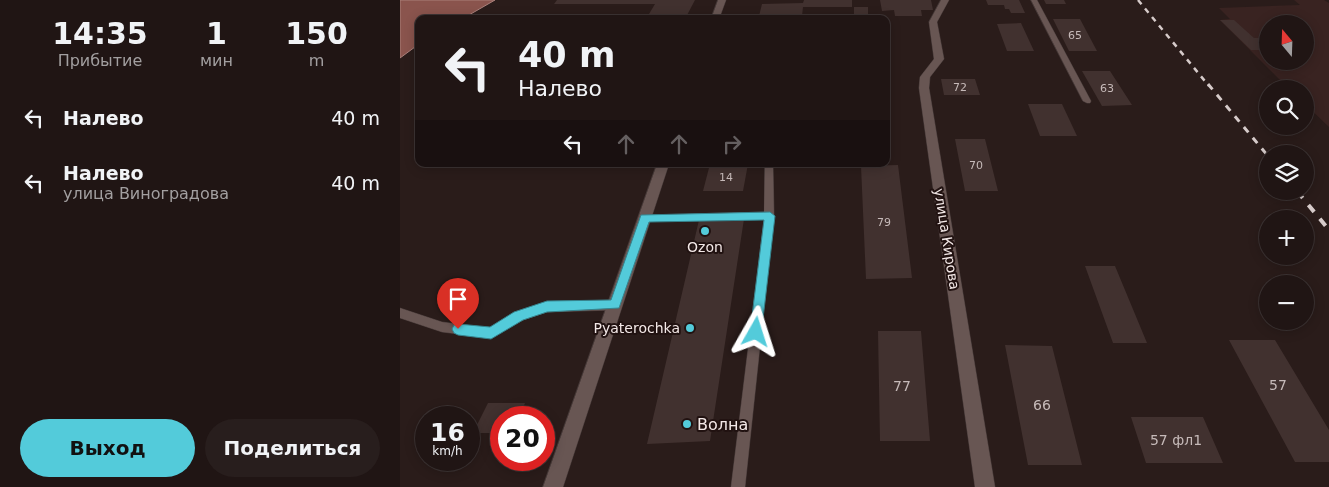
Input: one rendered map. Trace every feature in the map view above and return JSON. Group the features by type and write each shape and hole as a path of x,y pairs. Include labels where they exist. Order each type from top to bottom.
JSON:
{"street":[{"path":"716,15 722,0"},
{"name":"улица Кирова","path":"945,0 944,5 934,16 933,22 939,59 925,77 924,88 985,487"},
{"path":"553,487 662,167"}],"lane":[{"path":"1034,0 1087,101"},
{"path":"738,487 770,216 769,167"},
{"path":"644,218 770,216"},
{"path":"400,313 442,327 491,333 519,316 547,306 615,305"}],"shaded area":[{"path":"400,0 495,0 469,15 415,15 415,47 400,58"},
{"path":"1294,0 1324,0 1329,3 1329,127 1314,113 1314,80 1280,80 1270,70 1314,70 1314,15 1259,15 1259,59 1220,20 1230,19 1219,8 1300,5"}],"building":[{"path":"557,0 695,0 687,15 648,15 655,4 554,4"},
{"path":"804,0 852,0 852,7 803,7 802,15 759,15 762,4 803,3"},
{"path":"880,0 931,0 933,10 921,10 922,16 895,16 894,10 882,11"},
{"path":"986,0 1019,0 1025,13 1011,13 1009,9 1005,9 1004,5 988,5"},
{"path":"1044,0 1064,0 1066,4 1046,4"},
{"path":"854,7 868,7 868,14 854,15"},
{"path":"1053,19 1080,19 1097,51 1069,51"},
{"path":"1220,20 1234,20 1254,38 1259,38 1259,50 1251,50"},
{"path":"1021,23 1034,51 1007,51 997,24"},
{"path":"1082,71 1110,71 1132,105 1102,106"},
{"path":"941,79 975,79 980,95 944,95"},
{"path":"1028,104 1062,104 1077,136 1040,136"},
{"path":"955,139 985,139 998,191 965,191"},
{"path":"890,165 898,165 912,278 866,279 861,167 890,167"},
{"path":"709,167 747,167 743,191 703,191"},
{"path":"744,219 710,441 647,444 699,220"},
{"path":"1085,266 1115,266 1147,343 1113,343"},
{"path":"878,331 921,331 930,441 880,441"},
{"path":"1229,340 1275,340 1329,430 1329,462 1295,462"},
{"path":"1005,345 1052,346 1082,465 1028,465"},
{"path":"488,403 525,403 524,406 490,406 490,433 480,433 480,419"},
{"path":"1131,417 1203,417 1223,463 1146,463"}],"railway":[{"path":"1138,0 1209,86"},
{"path":"1208,84 1259,145"},
{"path":"1304,200 1329,230"}],"place":[{"name":"Ozon","path":"705,231"},
{"name":"Pyaterochka","path":"690,328"},
{"name":"Волна","path":"687,424"}],"route":[{"path":"458,329 491,333 519,316 547,306 615,305 644,218 770,216 756,332"}]}
